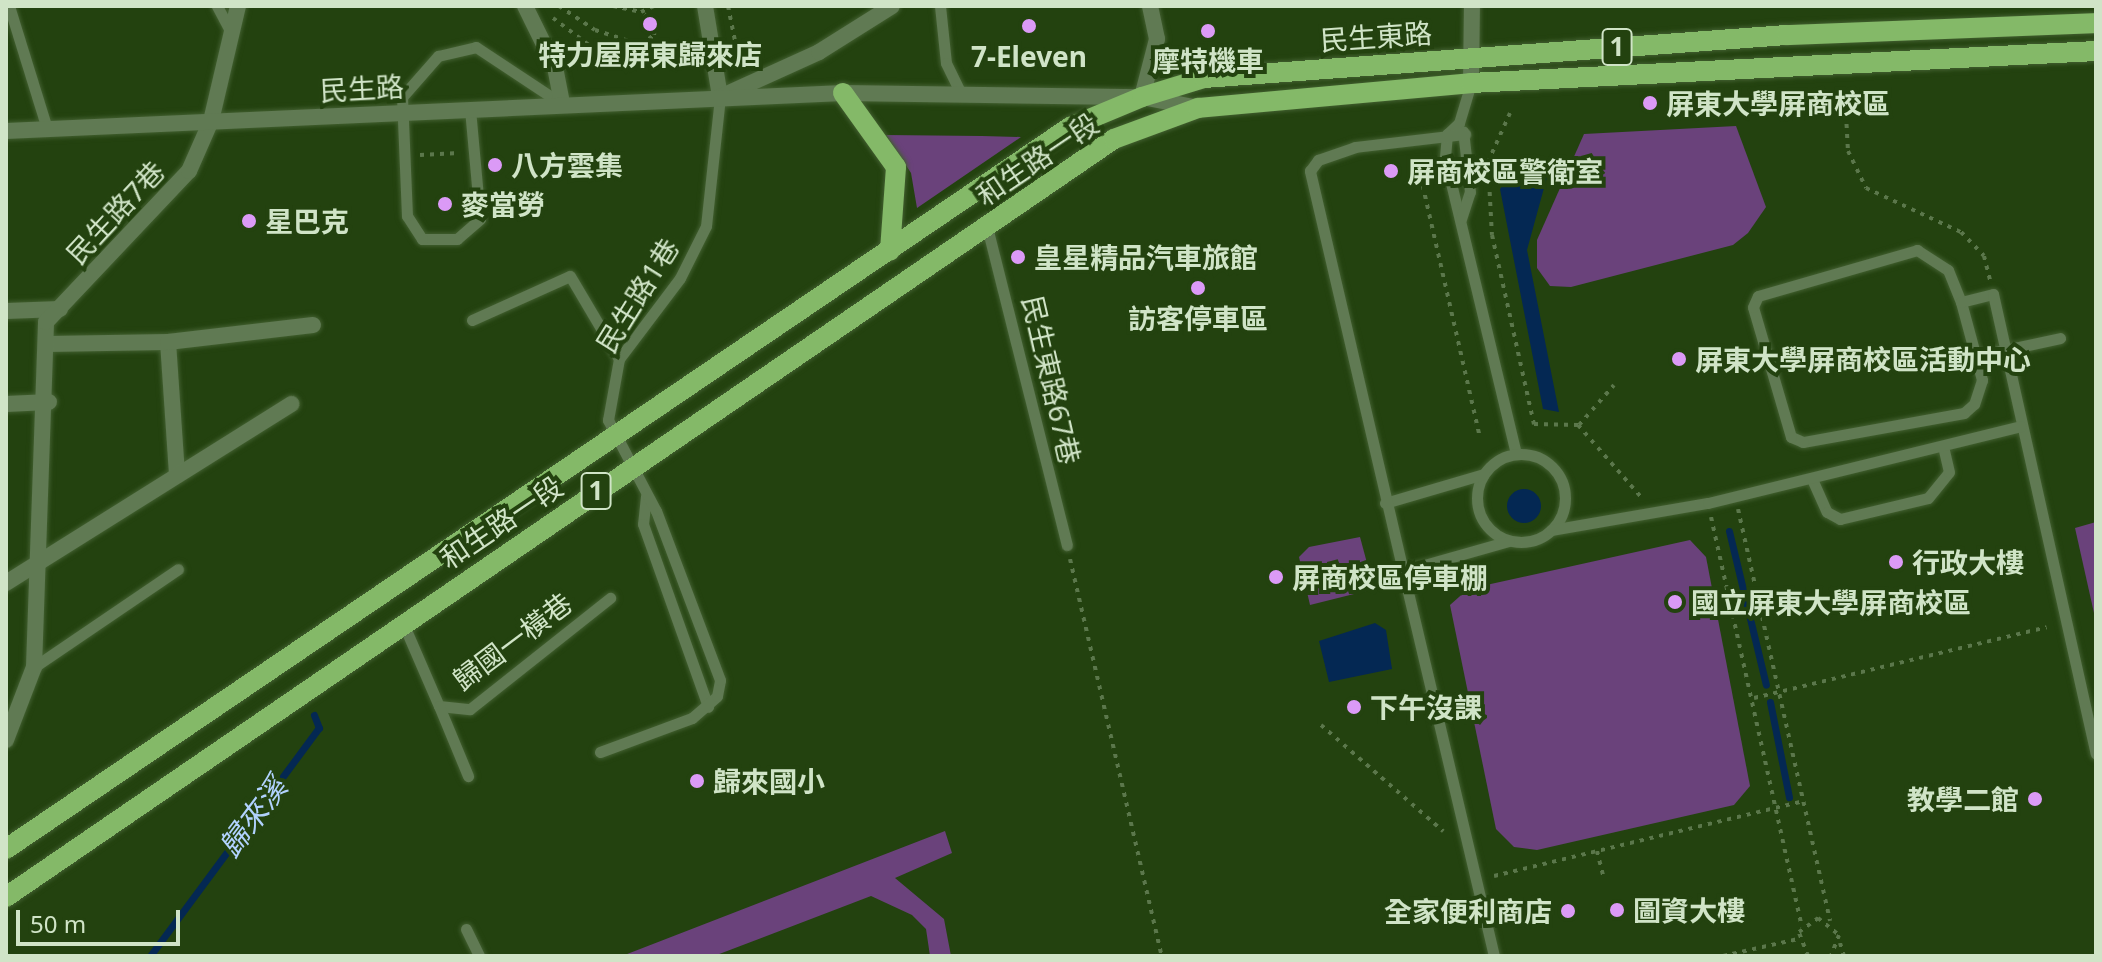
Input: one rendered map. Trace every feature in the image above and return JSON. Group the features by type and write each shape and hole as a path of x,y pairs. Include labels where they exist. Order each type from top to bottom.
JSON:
{"main road":[{"name":"民生東路","path":"1142,97 1204,78 1475,57 2096,23"},
{"name":"民生東路","path":"1198,108 1471,83 2096,51"},
{"path":"843,93 896,167 890,251"},
{"name":"和生路一段","path":"6,849 616,439 1070,127 1142,97"},
{"name":"和生路一段","path":"6,897 1114,139 1198,108"}],"street":[{"name":"民生路7巷","path":"6,740 34,667 49,402 46,322 162,206 211,121 229,29 238,6"},
{"path":"525,6 555,67 562,104"},
{"path":"705,6 720,97 819,52 892,6"},
{"path":"1142,97 1157,39 1150,6"},
{"path":"1471,83 1475,57 1472,6"},
{"name":"民生東路","path":"720,97 960,92 1142,97 1198,108"},
{"name":"民生路","path":"6,131 720,97"},
{"path":"6,311 60,309"},
{"path":"47,344 168,342 313,325"},
{"path":"168,342 177,475"},
{"path":"6,404 49,402"},
{"path":"6,583 291,404"}],"lane":[{"path":"9,6 47,129"},
{"path":"217,6 229,29"},
{"path":"940,6 946,63 960,92"},
{"path":"470,109 480,219 457,239 422,239 410,228 402,112 414,81 460,46 489,53 562,104"},
{"path":"1461,219 1470,192 1462,128 1471,83"},
{"name":"民生路1巷","path":"708,707 720,680 646,495 629,468 608,420 619,359 680,278 706,226 720,97"},
{"path":"1462,128 1447,134 1412,138 1318,160 1309,188 1494,956"},
{"path":"1447,134 1451,198 1461,219 1516,453"},
{"name":"民生東路67巷","path":"987,227 1067,545"},
{"path":"1917,250 1948,270 1961,302 1977,356 1981,392 1964,413 1803,442 1784,428 1753,307 1767,287 1917,250"},
{"path":"472,320 570,276 619,359"},
{"path":"1961,302 1993,294 2096,754"},
{"path":"1977,356 2060,338"},
{"path":"1403,571 1551,530 1708,503 2021,426"},
{"path":"1812,479 1827,512 1840,519 1903,504 1942,487 1949,472 1943,447"},
{"path":"1385,503 1484,474 1516,453 1541,458 1561,479 1564,508 1551,530"},
{"path":"1484,474 1479,513 1509,541"},
{"path":"600,752 708,707 643,524 646,495"},
{"path":"34,667 178,569"},
{"name":"歸國一橫巷","path":"439,706 470,709 610,598"},
{"name":"歸國一橫巷","path":"403,623 468,776"},
{"path":"466,929 479,956"}],"path":[{"path":"559,6 571,16 625,41 641,45 654,35 655,23 641,12"},
{"path":"613,6 641,12 654,6"},
{"path":"623,10 638,6"},
{"path":"728,6 739,61"},
{"path":"548,13 605,57 696,62"},
{"path":"1510,113 1488,162 1492,235 1534,424 1578,425 1643,500"},
{"path":"1846,114 1848,151 1866,188 1961,232 1984,256 1993,294"},
{"path":"1412,138 1480,438"},
{"path":"406,156 474,152"},
{"path":"1578,425 1614,385"},
{"path":"1735,496 1830,921 1844,956"},
{"path":"1708,503 1754,698 1802,927 1798,939 1807,956"},
{"path":"1067,545 1162,956"},
{"path":"1754,698 2047,627"},
{"path":"1321,725 1443,831"},
{"path":"1494,876 1803,801"},
{"path":"1597,851 1604,879"},
{"path":"1802,927 1830,921"},
{"path":"1723,956 1798,939"},
{"path":"1831,956 1840,942"}],"shaded area":[{"path":"1736,126 1766,207 1748,233 1733,245 1571,287 1550,286 1537,268 1537,240 1584,134"},
{"path":"886,135 1021,137 917,208 911,173"},
{"path":"2096,522 2096,622 2075,528"},
{"path":"1360,537 1374,589 1310,605 1299,557 1309,547"},
{"path":"1690,540 1706,557 1750,786 1734,805 1537,850 1514,847 1496,829 1450,605 1468,589"},
{"path":"945,831 952,853 895,878 944,919 951,956 930,956 926,929 912,915 871,896 714,956 622,956"}],"water":[{"path":"1550,166 1527,250 1559,412 1543,409 1500,189 1515,169"},
{"path":"1524,489 1536,494 1541,506 1536,518 1524,523 1512,518 1507,506 1512,494"},
{"path":"1375,623 1386,630 1392,669 1329,682 1319,641"}],"waterway":[{"path":"1729,531 1766,685"},
{"path":"1770,702 1789,797"},
{"name":"歸來溪","path":"150,956 319,728 314,715"}],"place":[{"name":"特力屋屏東歸來店","path":"650,24"},
{"name":"7-Eleven","path":"1029,26"},
{"name":"摩特機車","path":"1208,31"},
{"name":"屏東大學屏商校區","path":"1650,103"},
{"name":"八方雲集","path":"495,165"},
{"name":"屏商校區警衛室","path":"1391,171"},
{"name":"麥當勞","path":"445,204"},
{"name":"星巴克","path":"249,221"},
{"name":"皇星精品汽車旅館","path":"1018,257"},
{"name":"訪客停車區","path":"1198,288"},
{"name":"屏東大學屏商校區活動中心","path":"1679,359"},
{"name":"行政大樓","path":"1896,562"},
{"name":"屏商校區停車棚","path":"1276,577"},
{"name":"國立屏東大學屏商校區","path":"1675,602"},
{"name":"下午沒課","path":"1354,707"},
{"name":"歸來國小","path":"697,781"},
{"name":"教學二館","path":"2035,799"},
{"name":"圖資大樓","path":"1617,910"},
{"name":"全家便利商店","path":"1568,911"}]}
